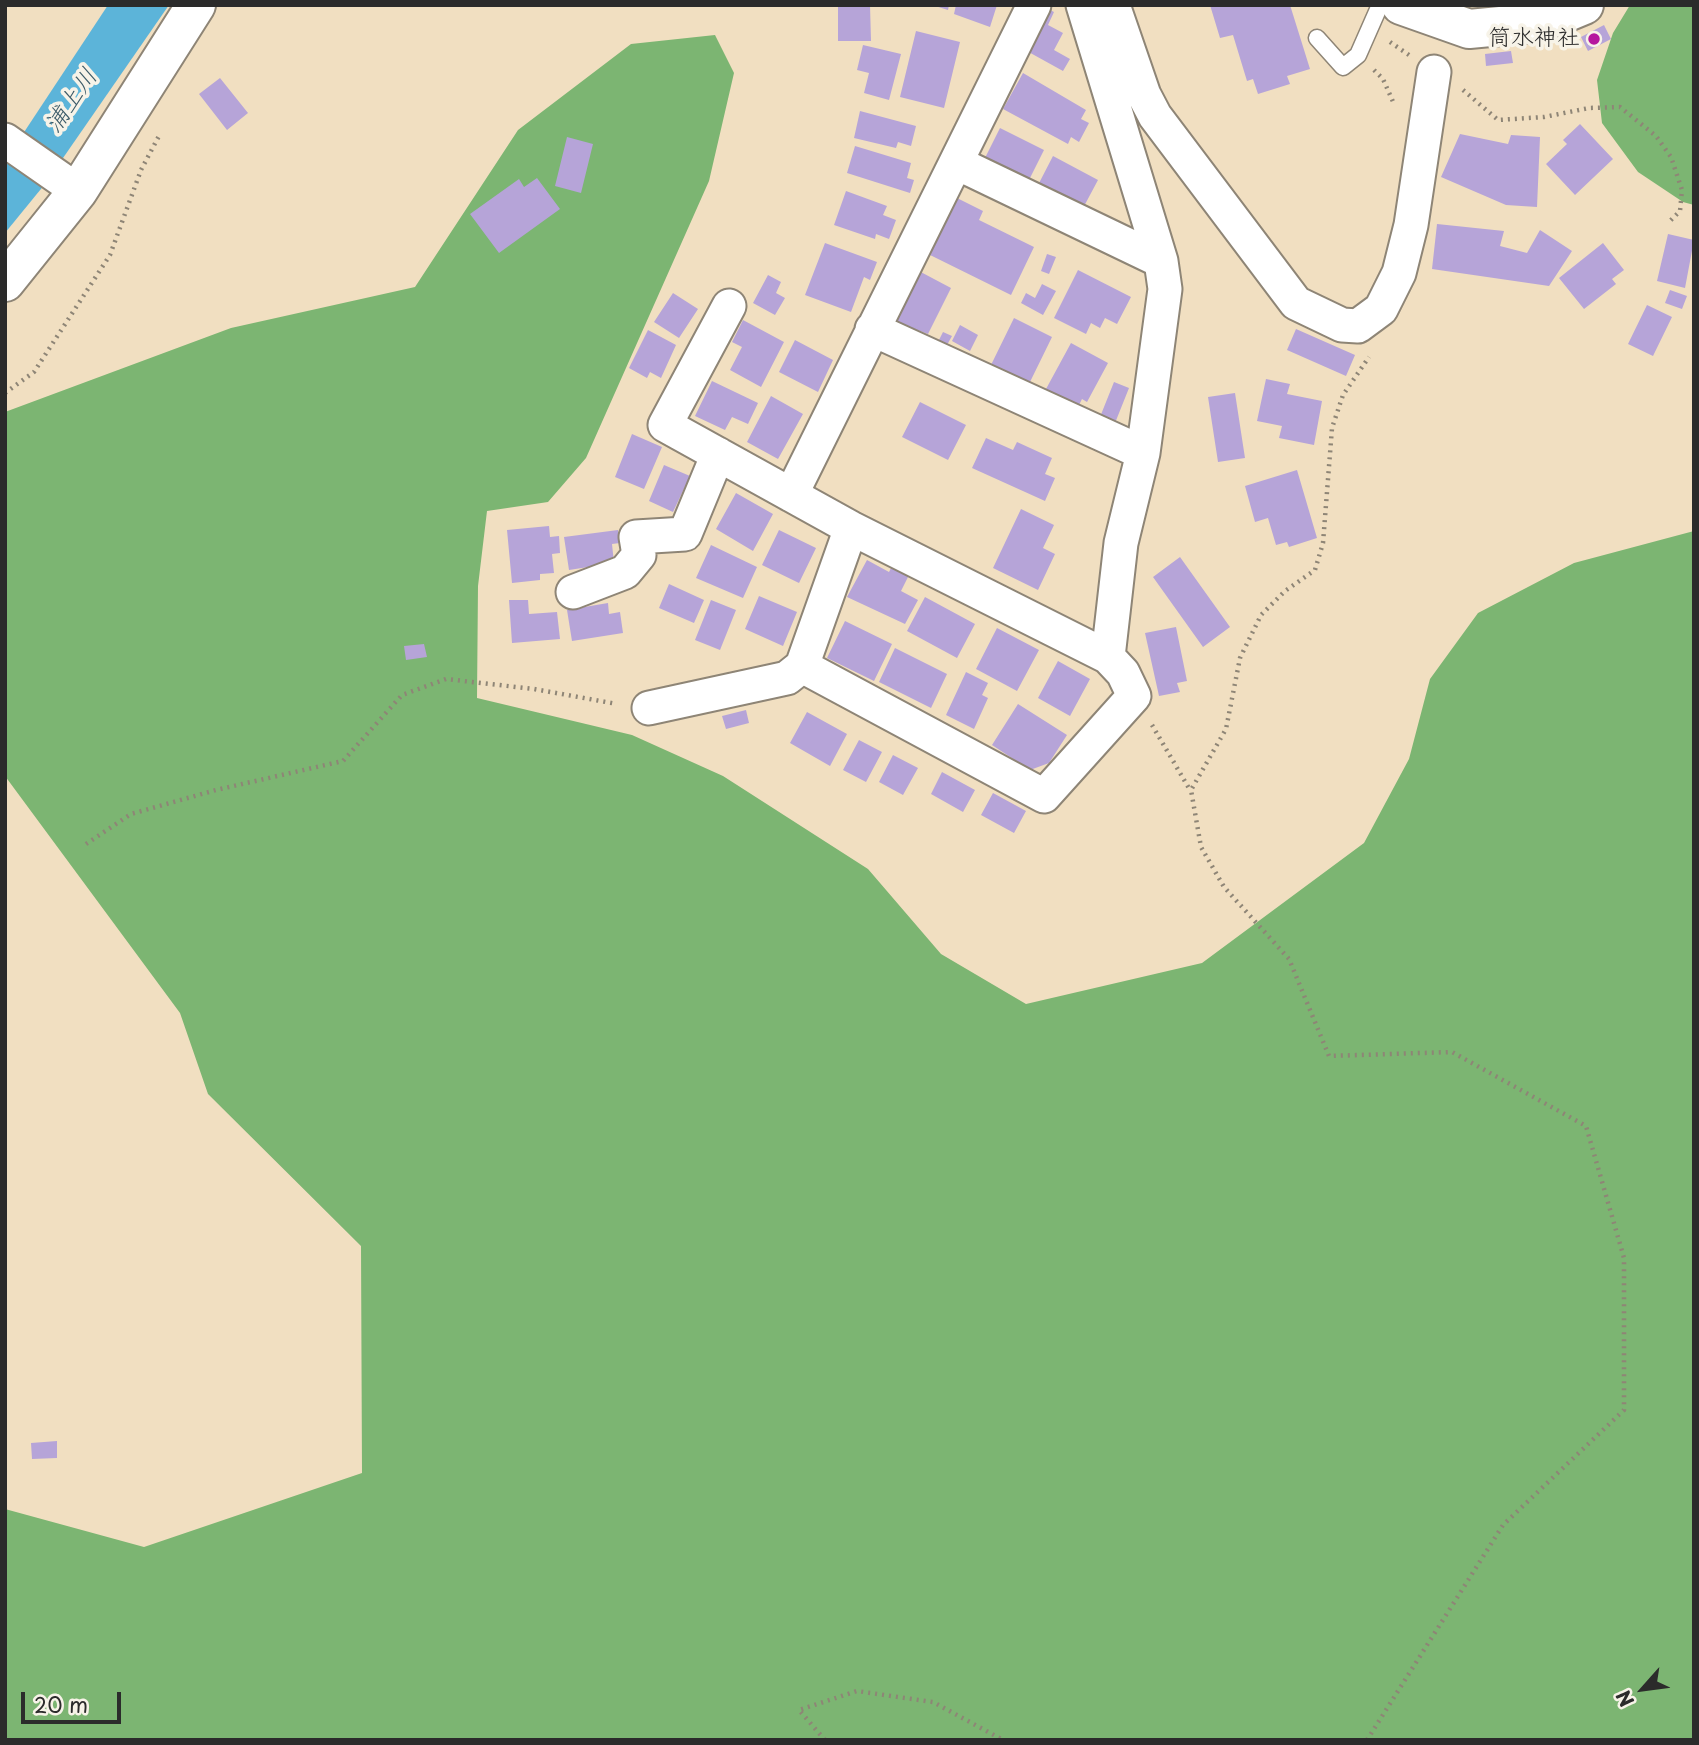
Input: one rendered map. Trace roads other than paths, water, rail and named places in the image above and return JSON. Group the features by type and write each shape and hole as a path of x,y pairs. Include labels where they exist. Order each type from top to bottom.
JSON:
{"street":[{"path":"5,282 69,185 196,5"},
{"path":"791,495 1034,5"},
{"path":"1083,5 1161,261 1165,289 1143,453 1121,543 1108,657"},
{"path":"1113,5 1143,95 1155,116 1296,303 1342,325 1358,326 1381,309 1399,273 1411,225 1434,72"},
{"path":"1401,5 1469,29 1543,22 1584,5"},
{"path":"5,140 69,185"},
{"path":"957,163 1161,261"},
{"path":"729,306 665,425 851,528 1108,657 1123,673 1134,696 1044,796 802,666"},
{"path":"872,329 1143,453"},
{"path":"573,592 625,572 639,555 636,537 685,534 718,454"},
{"path":"649,708 787,678 802,666 851,528"}],"lane":[{"path":"1317,38 1343,67 1358,55 1380,5"}],"water":[{"name":"浦上川","path":"108,5 169,5 45,184 5,233 5,161"}],"place":[{"name":"筒水神社","path":"1594,39"}]}
